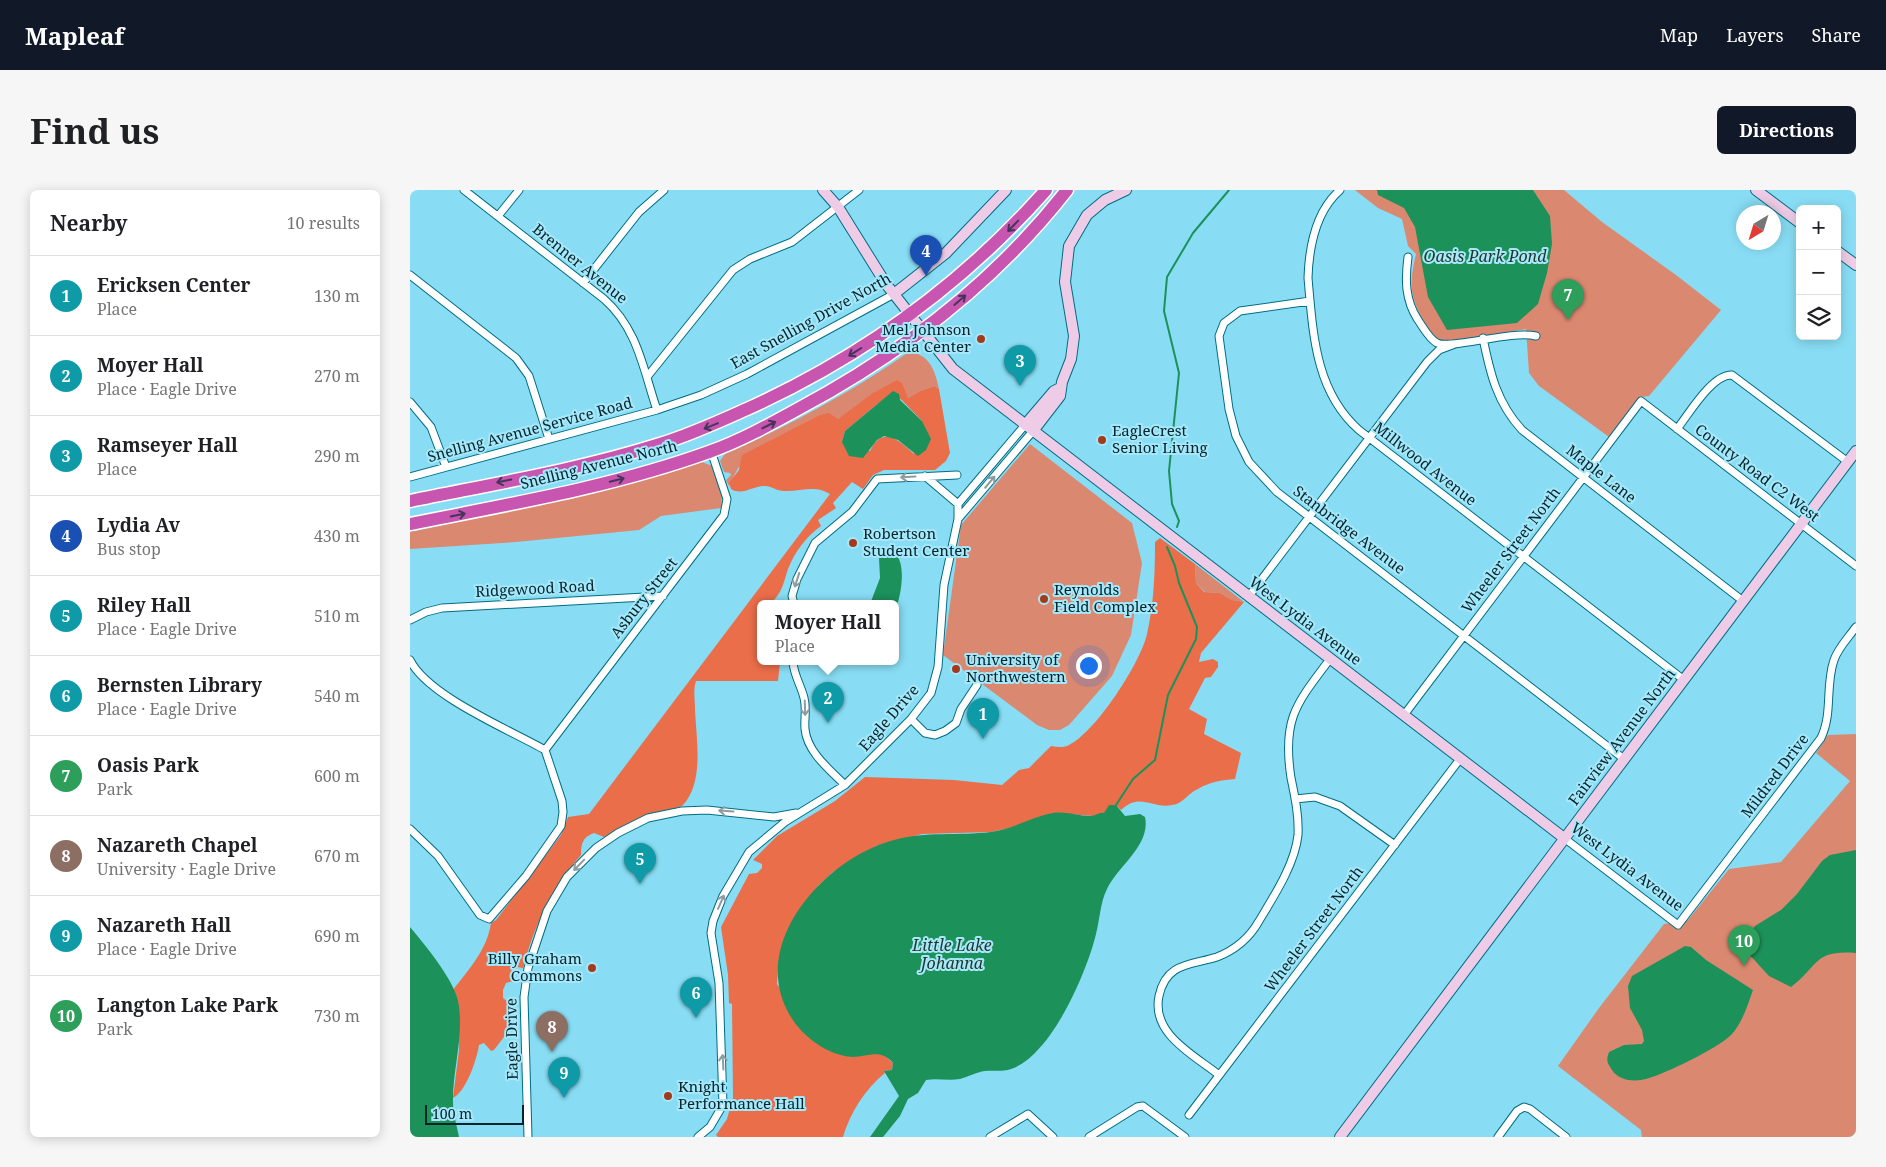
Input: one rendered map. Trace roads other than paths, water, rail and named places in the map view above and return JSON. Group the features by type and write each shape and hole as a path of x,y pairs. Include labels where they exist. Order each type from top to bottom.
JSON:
{"highway":[{"name":"Snelling Avenue North","path":"410,501 593,462 692,434 717,424 799,384 852,355 910,315 973,264 1046,190"},
{"name":"Snelling Avenue North","path":"410,524 602,484 711,451 813,402 878,362 923,331 1002,262 1047,215 1067,190"}],"street":[{"name":"Brenner Avenue","path":"464,190 613,307 629,327 657,410"},
{"path":"498,216 519,190"},
{"path":"584,283 639,212 664,190"},
{"path":"823,190 838,207 894,294"},
{"path":"647,377 733,270 750,259 792,242 859,190"},
{"name":"East Snelling Drive North","path":"657,410 701,395 747,374 894,294 946,253 1006,190"},
{"path":"926,476 958,504 1060,396 1060,388 1074,348 1072,324 1064,282 1069,246 1079,225 1095,207 1126,190"},
{"name":"Millwood Avenue","path":"1340,190 1334,195 1321,217 1313,239 1308,262 1310,300 1319,362 1326,389 1348,421 1684,680"},
{"path":"1756,190 1796,220"},
{"path":"1841,254 1856,265"},
{"path":"1408,257 1407,293 1414,313 1427,333 1432,345 1427,362"},
{"path":"410,274 516,358 529,376 549,439"},
{"name":"West Lydia Avenue","path":"894,294 953,369 1678,925"},
{"name":"Stanbridge Avenue","path":"1310,300 1240,311 1224,323 1219,336 1232,423 1242,450 1267,484 1624,758"},
{"path":"1427,333 1440,345 1525,333 1536,336"},
{"name":"Maple Lane","path":"1483,338 1494,385 1507,411 1533,440 1743,601"},
{"path":"1249,596 1427,362 1439,350 1454,344"},
{"path":"1677,429 1717,378 1727,375 1739,378 1848,462"},
{"path":"410,402 431,427 446,467"},
{"name":"Wheeler Street North","path":"1404,716 1522,557 1641,402"},
{"name":"County Road C2 West","path":"1641,402 1856,566"},
{"name":"Snelling Avenue Service Road","path":"410,478 657,410"},
{"name":"Eagle Drive","path":"958,519 1029,428"},
{"name":"Asbury Street","path":"545,750 720,521 726,510 727,499 711,451"},
{"name":"Fairview Avenue North","path":"1340,1137 1856,451"},
{"path":"793,600 792,596 797,579 815,543 852,512 877,478 957,475"},
{"name":"Eagle Drive","path":"698,1137 710,1128 723,1105 719,983 711,933 712,921 723,896 749,852 776,829 799,813 846,785 911,719 931,692 935,680 944,586 958,519 958,504"},
{"name":"Ridgewood Road","path":"410,620 426,612 442,608 663,596"},
{"name":"Mildred Drive","path":"1678,925 1821,738 1828,719 1834,661 1838,652 1856,627"},
{"path":"1219,1074 1169,1035 1158,1012 1159,995 1166,979 1179,967 1229,951 1254,929 1288,867 1296,847 1298,824 1287,746 1290,722 1300,700 1330,659"},
{"path":"410,660 423,679 443,694 545,750 562,801 562,820 558,833 493,917 487,919 480,915 438,856 410,829"},
{"path":"793,665 794,676 805,700 804,727 808,743 815,754 846,785"},
{"path":"911,719 925,733 935,735 945,731 956,723 961,709 977,685"},
{"name":"Wheeler Street North","path":"1189,1116 1460,758"},
{"path":"1295,799 1315,797 1340,806 1395,845"},
{"name":"Eagle Drive","path":"528,1137 524,996 528,968 547,910 567,877 596,848 618,833 648,818 682,811 707,810 774,817 799,813"},
{"path":"774,817 776,829"},
{"path":"1089,1137 1137,1107 1145,1107 1185,1137"},
{"path":"1498,1137 1518,1111 1524,1107 1528,1108 1566,1137"},
{"path":"990,1137 1028,1114 1053,1137"}],"water":[{"name":"Oasis Park Pond","path":"1377,190 1533,190 1550,216 1552,244 1547,273 1538,304 1517,323 1447,330 1428,297 1415,227 1404,208 1378,195"},
{"path":"893,391 899,394 900,400 922,421 931,439 926,450 918,456 898,440 884,436 877,440 863,458 849,456 842,442 845,431"},
{"path":"889,551 899,559 902,576 898,600 872,600 880,578 879,558"},
{"name":"Little Lake Johanna","path":"1109,805 1116,805 1125,816 1140,814 1145,817 1146,827 1139,846 1107,889 1101,905 1096,934 1085,969 1076,990 1053,1031 1040,1048 1026,1061 1011,1069 982,1072 960,1079 926,1080 918,1093 908,1099 900,1116 883,1137 870,1137 899,1096 884,1071 892,1070 893,1063 888,1058 874,1054 852,1057 842,1055 832,1052 813,1041 792,1019 787,1010 779,983 779,956 788,929 802,905 822,883 844,864 869,849 894,840 930,835 991,832 1053,813 1092,816 1104,813"},
{"path":"1856,850 1856,953 1832,954 1824,957 1791,987 1769,976 1746,951 1749,935 1755,926 1781,910 1797,894 1822,861 1830,855"},
{"path":"410,927 443,970 457,997 460,1023 453,1103 459,1137 410,1137"},
{"path":"1685,946 1691,947 1706,960 1753,990 1741,1020 1731,1035 1724,1040 1703,1053 1655,1076 1642,1080 1628,1080 1615,1074 1608,1063 1609,1052 1624,1045 1642,1044 1644,1041 1642,1030 1630,1008 1628,986 1632,976"}],"waterway":[{"path":"1177,527 1179,521 1172,504 1169,471 1179,373 1164,311 1167,277 1193,233 1229,190"},
{"path":"1116,805 1133,779 1155,760 1168,695 1196,639 1197,627 1167,547"}],"place":[{"name":"Lydia Av","path":"926,276"},
{"name":"Oasis Park","path":"1568,320"},
{"name":"Mel Johnson Media Center","path":"981,339"},
{"name":"Ramseyer Hall","path":"1020,386"},
{"name":"EagleCrest Senior Living","path":"1102,440"},
{"name":"Robertson Student Center","path":"853,543"},
{"name":"Reynolds Field Complex","path":"1044,599"},
{"name":"University of Northwestern","path":"956,669"},
{"name":"Moyer Hall","path":"828,723"},
{"name":"Ericksen Center","path":"983,739"},
{"name":"Riley Hall","path":"640,884"},
{"name":"Langton Lake Park","path":"1744,966"},
{"name":"Billy Graham Commons","path":"592,968"},
{"name":"Bernsten Library","path":"696,1018"},
{"name":"Nazareth Chapel","path":"552,1052"},
{"name":"Knight Performance Hall","path":"668,1096"},
{"name":"Nazareth Hall","path":"564,1098"}]}
